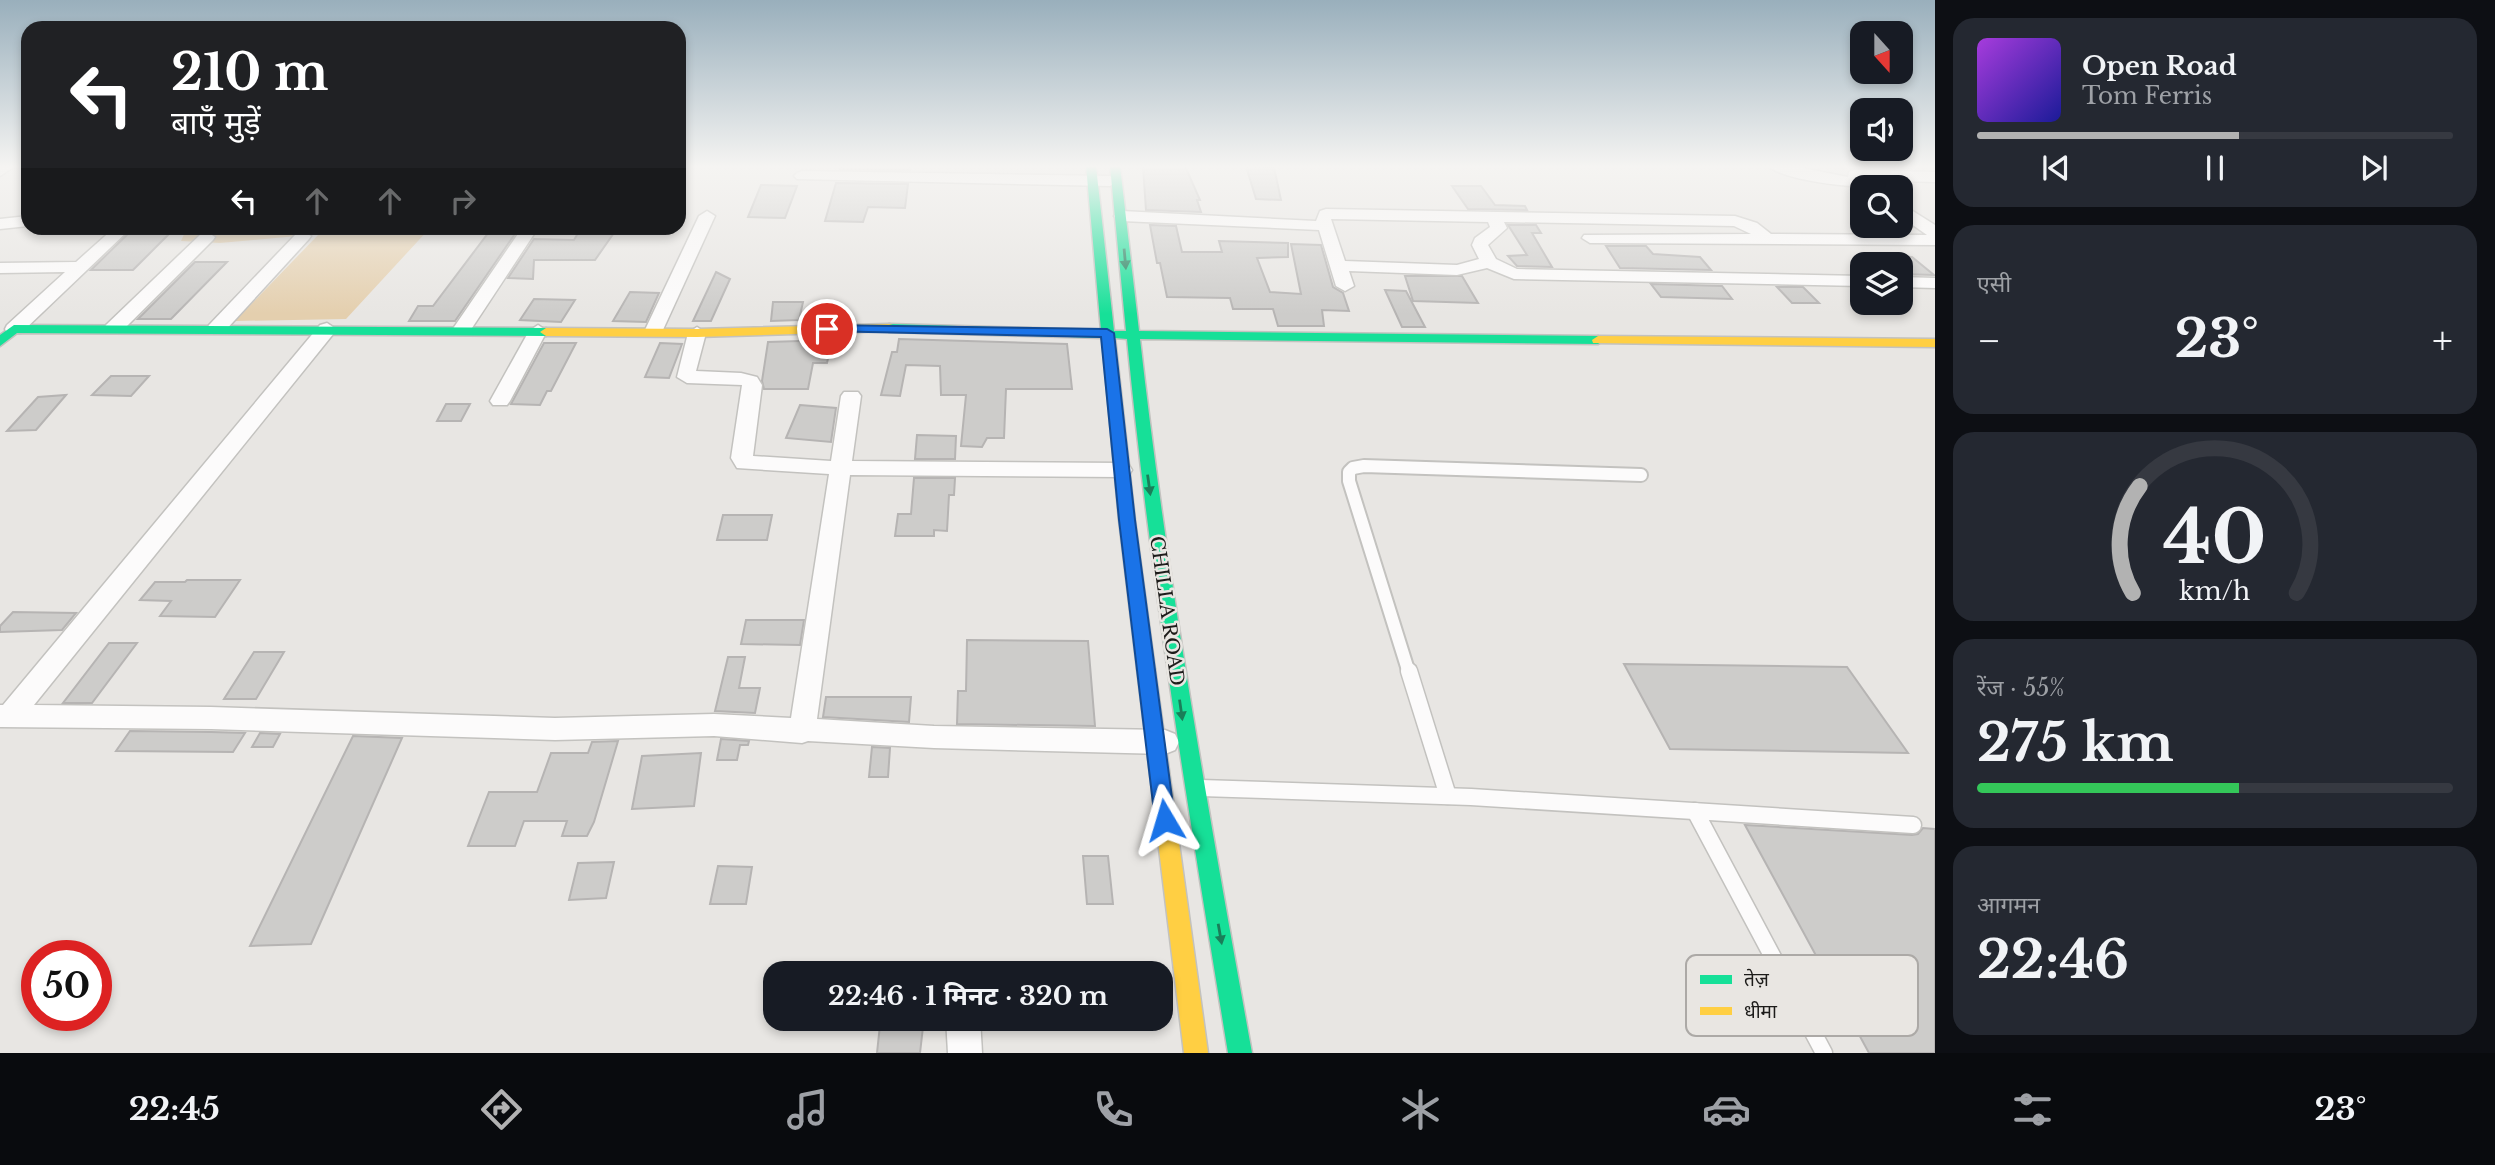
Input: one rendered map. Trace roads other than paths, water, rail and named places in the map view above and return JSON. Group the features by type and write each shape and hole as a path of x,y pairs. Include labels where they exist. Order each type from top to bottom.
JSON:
{"main road":[{"name":"CHILLA ROAD","path":"1096,215 1121,470 1196,1053"},
{"name":"CHILLA ROAD","path":"1122,216 1131,335 1148,477 1186,743 1240,1053"},
{"path":"0,341 14,329 697,332 899,328 1131,335 1935,342"}],"street":[{"path":"1325,215 1323,216 1345,286"},
{"path":"1400,215 1575,220 1735,220 1751,226 1768,240"},
{"path":"653,332 707,216"},
{"path":"1122,216 1326,226"},
{"path":"1913,217 1935,233"},
{"path":"1494,218 1499,228 1481,241 1480,245 1489,262 1503,271 1527,276 1850,281"},
{"path":"1575,220 1602,253"},
{"path":"0,224 21,222"},
{"path":"14,329 115,235"},
{"path":"461,330 525,235"},
{"path":"216,329 303,236"},
{"path":"113,329 208,237"},
{"path":"1590,238 1935,240"},
{"path":"1915,241 1935,257"},
{"path":"1339,267 1457,271 1489,262"},
{"path":"0,268 80,267"},
{"path":"1913,282 1935,283"},
{"path":"5,716 327,329"},
{"path":"500,401 538,331"},
{"path":"697,332 687,377 741,379 750,381 752,385 742,458 745,463 839,468 1121,470"},
{"path":"802,732 851,396"},
{"path":"5,716 211,718 555,730 714,725 802,732 1186,743"},
{"path":"964,1031 965,1053"}],"lane":[{"path":"1448,796 1349,481 1349,472 1353,468 1364,466 1641,475"},
{"path":"1194,787 1448,796 1913,825"},
{"path":"1695,811 1772,955"},
{"path":"1815,1036 1824,1053"}]}
